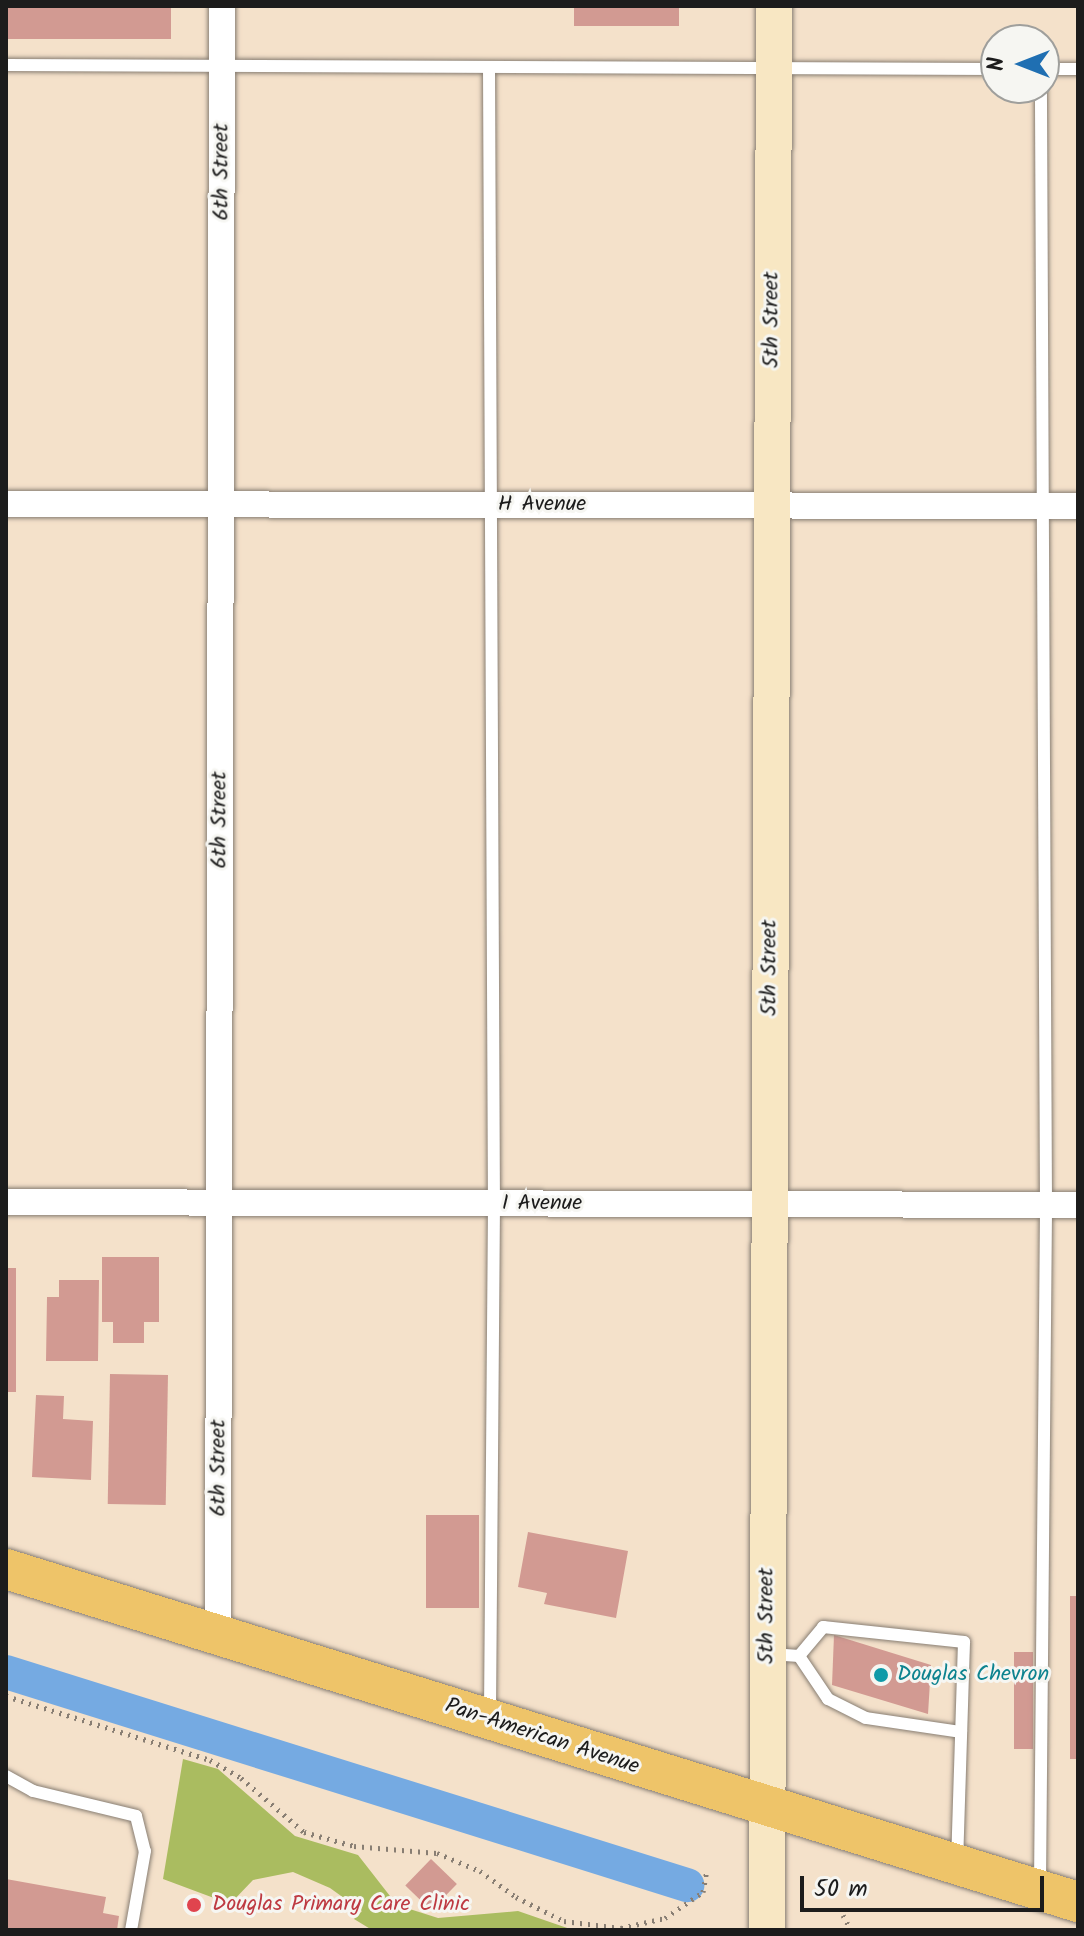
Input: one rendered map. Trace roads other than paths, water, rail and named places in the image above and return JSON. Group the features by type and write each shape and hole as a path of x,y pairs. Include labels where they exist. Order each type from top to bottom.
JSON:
{"main road":[{"name":"Pan-American Avenue","path":"6,1569 767,1809 1078,1902"}],"street":[{"name":"6th Street","path":"218,1634 222,6"},
{"name":"5th Street","path":"767,1930 767,1809 783,1655 769,1205 774,6"},
{"name":"H Avenue","path":"6,504 1078,506"},
{"name":"I Avenue","path":"6,1202 1078,1205"}],"lane":[{"path":"6,65 980,69"},
{"path":"489,67 494,1204 490,1720"},
{"path":"1040,1891 1046,1205 1041,104"},
{"path":"957,1866 964,1642 823,1627 783,1655 828,1699 866,1718 961,1732"},
{"path":"6,1776 33,1791 136,1816 145,1851 131,1930"}],"waterway":[{"path":"6,1672 687,1885"}],"place":[{"name":"Douglas Chevron","path":"881,1675"},
{"name":"Douglas Primary Care Clinic","path":"194,1905"}]}
